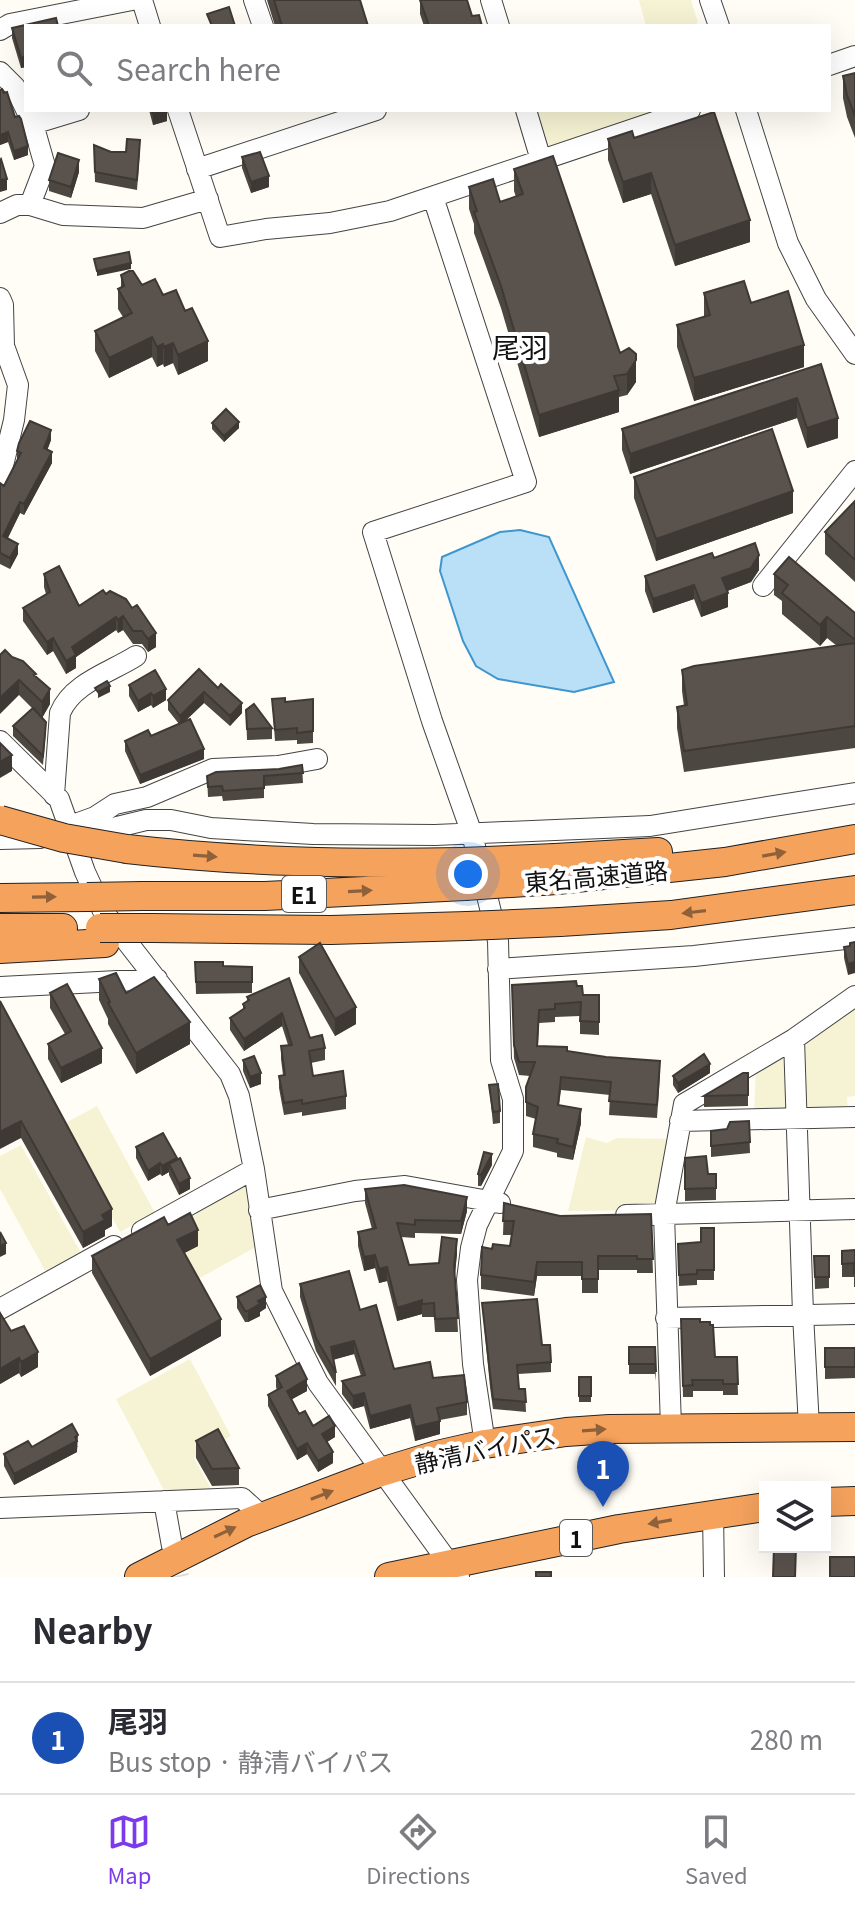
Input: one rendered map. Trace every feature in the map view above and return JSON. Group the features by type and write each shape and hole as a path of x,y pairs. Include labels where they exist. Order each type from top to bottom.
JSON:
{"highway":[{"path":"0,820 64,838 127,849 464,874"},
{"name":"東名高速道路","path":"0,898 265,896 464,874 725,862 855,839"},
{"name":"東名高速道路","path":"0,928 102,936 560,922 671,915 855,890"},
{"path":"0,949 102,936"},
{"name":"静清バイパス","path":"139,1577 221,1534 263,1517 381,1472 485,1444 566,1432 671,1427 855,1427"},
{"path":"831,1502 855,1501"},
{"name":"1","path":"389,1577 454,1571 619,1529 759,1508"}],"street":[{"path":"0,30 10,24 132,0"},
{"path":"142,0 149,24"},
{"path":"254,0 262,24"},
{"path":"491,0 498,24"},
{"path":"710,0 718,24"},
{"path":"831,64 855,56"},
{"path":"0,72 15,87 24,106"},
{"path":"27,112 45,166 30,205"},
{"path":"33,124 72,112"},
{"path":"179,112 220,237 330,223 390,211 684,112"},
{"path":"197,169 370,112"},
{"path":"527,112 541,160"},
{"path":"747,112 788,243 816,299 855,354"},
{"path":"433,197 526,482 373,532 432,721 472,834 498,941 501,1060 513,1099 513,1151 477,1225 467,1280 473,1364 485,1444"},
{"path":"0,213 17,205 30,205 63,215 143,218 208,199"},
{"path":"0,298 3,305 4,346 18,385 14,420 0,478"},
{"path":"763,586 855,471"},
{"path":"54,795 62,707 93,678 112,671 136,656"},
{"path":"0,741 59,799 85,872 103,911 230,1074 239,1096 254,1169 272,1291 318,1383 454,1571"},
{"path":"72,832 115,804 156,793 213,769 278,766 317,759"},
{"path":"155,820 156,793"},
{"path":"0,839 155,820 211,828 313,834 472,834 650,826 855,793"},
{"path":"498,969 694,956 855,938"},
{"path":"0,987 157,979"},
{"path":"0,1004 32,986"},
{"path":"671,1427 664,1214 684,1104 794,1039 855,996"},
{"path":"794,1039 809,1427"},
{"path":"680,1121 855,1117"},
{"path":"0,1309 254,1169"},
{"path":"259,1210 355,1191 405,1186 518,1207"},
{"path":"605,1216 855,1209"},
{"path":"666,1318 855,1314"},
{"path":"0,1508 242,1498 263,1517"},
{"path":"164,1501 172,1546"},
{"path":"713,1513 714,1577"}],"shaded area":[{"path":"639,0 691,0 698,23 694,24 645,24"},
{"path":"537,112 655,112 549,149"},
{"path":"855,1005 855,1096 847,1097 848,1110 810,1111 803,1104 801,1041"},
{"path":"790,1053 791,1109 754,1113 756,1064"},
{"path":"97,1106 155,1213 120,1232 62,1125"},
{"path":"586,1137 607,1143 617,1138 672,1139 660,1210 568,1211"},
{"path":"21,1145 81,1253 46,1272 0,1189 0,1156"},
{"path":"245,1182 256,1247 198,1279 168,1223"},
{"path":"190,1359 231,1436 194,1458 213,1492 166,1494 116,1399"}],"water":[{"path":"520,530 549,537 614,682 574,692 498,679 476,666 463,641 440,571 442,557 500,532"}],"building":[{"path":"274,0 360,0 367,24 281,24"},
{"path":"420,0 467,0 472,16 479,15 481,24 428,24"},
{"path":"229,7 234,24 211,24 207,14"},
{"path":"56,18 58,24 30,24"},
{"path":"24,25 24,57 21,58 12,28"},
{"path":"855,73 855,116 843,76"},
{"path":"2,89 4,93 7,92 15,117 21,119 28,146 14,151 8,132 0,135"},
{"path":"714,112 750,220 675,245 651,173 623,182 608,139 632,131 634,138"},
{"path":"127,139 140,140 137,180 95,172 94,145 111,152 126,152"},
{"path":"260,152 269,176 251,182 242,157"},
{"path":"58,153 79,160 71,187 49,180"},
{"path":"553,156 620,353 629,348 636,354 636,360 627,374 614,376 619,390 539,415 501,286 474,212 477,211 469,187 493,179 500,202 523,194 514,169"},
{"path":"0,160 7,179 0,180"},
{"path":"129,252 131,263 97,271 94,259"},
{"path":"133,271 142,285 155,279 163,295 176,290 185,311 192,308 208,341 178,355 173,343 157,347 152,337 109,358 95,331 132,313 118,289 124,286 121,275"},
{"path":"744,281 751,303 788,291 804,345 694,378 677,325 710,315 704,293"},
{"path":"821,364 838,418 807,428 797,398 630,454 622,429"},
{"path":"226,409 239,422 224,436 212,423"},
{"path":"30,421 51,430 44,448 52,452 24,504 20,502 3,536 18,544 10,558 0,553 0,483 4,486 21,453 17,451 19,443"},
{"path":"772,429 793,491 656,539 634,477"},
{"path":"855,501 855,560 825,532"},
{"path":"755,543 759,555 751,568 722,578 728,593 701,603 694,585 653,599 645,576 712,553 714,558"},
{"path":"789,557 855,613 855,640 827,617 820,625 782,593 788,585 774,574"},
{"path":"59,566 79,606 103,590 106,594 110,591 126,599 132,608 137,605 156,633 148,639 142,631 133,631 123,616 118,620 116,617 72,647 76,655 66,661 53,638 47,642 23,608 50,592 44,574"},
{"path":"855,643 855,726 684,751 677,707 687,705 682,670"},
{"path":"5,650 23,661 50,689 42,702 19,680 0,698 0,655"},
{"path":"199,669 218,688 221,684 242,703 230,716 204,692 180,716 168,700"},
{"path":"155,670 166,689 138,701 129,685"},
{"path":"107,681 110,686 98,692 95,688"},
{"path":"285,698 285,702 313,699 313,731 297,733 297,728 275,730 272,699"},
{"path":"254,704 272,728 247,729 246,710"},
{"path":"33,708 46,722 43,756 13,726"},
{"path":"190,719 204,749 140,775 125,741 148,730 151,736"},
{"path":"0,743 12,755 0,762"},
{"path":"302,765 303,773 264,776 264,788 223,791 222,786 208,787 207,776 216,772"},
{"path":"855,942 855,962 848,964 844,947"},
{"path":"320,943 356,1007 335,1019 299,957"},
{"path":"195,962 223,962 223,966 252,967 252,982 196,982"},
{"path":"116,973 126,993 154,977 190,1022 136,1053 108,1003 99,979"},
{"path":"289,978 310,1038 322,1035 325,1048 309,1051 313,1076 343,1071 346,1096 302,1104 302,1100 284,1103 279,1076 285,1075 281,1046 292,1045 282,1013 244,1039 230,1018 245,1008 243,1004 249,1000 247,997"},
{"path":"576,981 577,986 582,986 583,995 599,995 599,1022 580,1021 581,1002 555,1004 555,1009 539,1010 537,1046 567,1047 567,1051 606,1057 660,1061 657,1105 609,1101 611,1082 561,1077 558,1105 581,1109 573,1147 557,1143 558,1139 533,1134 538,1107 526,1102 526,1087 535,1062 519,1062 514,1045 512,985"},
{"path":"67,984 102,1048 61,1068 48,1044 71,1031 50,993"},
{"path":"0,1001 112,1209 102,1215 105,1220 83,1232 21,1121 0,1132"},
{"path":"704,1054 710,1064 678,1083 673,1076"},
{"path":"254,1056 261,1073 250,1077 243,1060"},
{"path":"748,1073 748,1095 704,1096"},
{"path":"498,1084 500,1111 493,1112 489,1085"},
{"path":"749,1121 750,1142 711,1146 711,1131 727,1129 730,1122"},
{"path":"163,1133 177,1158 148,1171 136,1147"},
{"path":"484,1152 492,1154 481,1175 478,1174"},
{"path":"706,1156 708,1174 716,1174 716,1188 685,1189 685,1158"},
{"path":"180,1158 190,1178 179,1184 169,1164"},
{"path":"404,1185 467,1197 461,1221 415,1220 415,1225 397,1223 409,1265 439,1263 442,1237 457,1239 454,1267 458,1318 435,1319 434,1303 422,1304 422,1300 397,1308 387,1267 379,1269 375,1255 364,1257 358,1232 376,1228 365,1189"},
{"path":"504,1203 560,1216 651,1214 653,1259 598,1256 598,1279 582,1279 582,1262 537,1262 534,1282 481,1275 482,1247 492,1249 493,1244 510,1246 514,1221 503,1221"},
{"path":"190,1213 198,1230 177,1240 221,1319 150,1359 92,1256 164,1217 168,1225"},
{"path":"701,1228 714,1228 714,1270 697,1270 697,1274 679,1275 678,1244 701,1242"},
{"path":"0,1232 6,1243 0,1246"},
{"path":"855,1250 854,1273 854,1263 842,1264 842,1251"},
{"path":"814,1256 829,1256 829,1277 815,1277"},
{"path":"349,1271 360,1310 376,1305 394,1369 430,1362 433,1378 464,1375 467,1402 437,1408 440,1421 415,1427 410,1405 370,1416 364,1393 353,1396 342,1381 365,1375 354,1341 331,1347 336,1373 316,1338 300,1284"},
{"path":"260,1285 266,1297 258,1301 260,1304 245,1311 237,1297"},
{"path":"537,1299 542,1345 550,1345 551,1362 517,1365 519,1389 525,1389 526,1402 493,1399 482,1303"},
{"path":"0,1313 11,1331 24,1326 38,1352 0,1369"},
{"path":"681,1319 700,1319 700,1322 713,1325 715,1357 737,1357 738,1384 723,1384 723,1380 692,1380 693,1385 683,1386"},
{"path":"629,1347 655,1347 656,1372 655,1364 629,1364"},
{"path":"825,1348 855,1348 855,1367 825,1367"},
{"path":"299,1363 307,1379 287,1391 299,1414 305,1411 313,1426 329,1416 335,1426 322,1434 333,1452 318,1461 307,1443 297,1449 268,1395 282,1387 276,1376"},
{"path":"579,1377 591,1377 591,1396 579,1396"},
{"path":"72,1424 78,1435 75,1437 77,1441 14,1474 4,1454 28,1441 32,1447"},
{"path":"218,1429 239,1468 212,1469 196,1441"},
{"path":"774,1553 796,1553 795,1577 773,1577"},
{"path":"830,1557 855,1557 855,1577 830,1577"},
{"path":"536,1572 551,1572 551,1577 536,1577"}],"tunnel":[{"path":"172,1546 179,1577"}],"place":[{"name":"尾羽","path":"603,1507"}],"district":[{"name":"尾羽","path":"520,346"}]}
